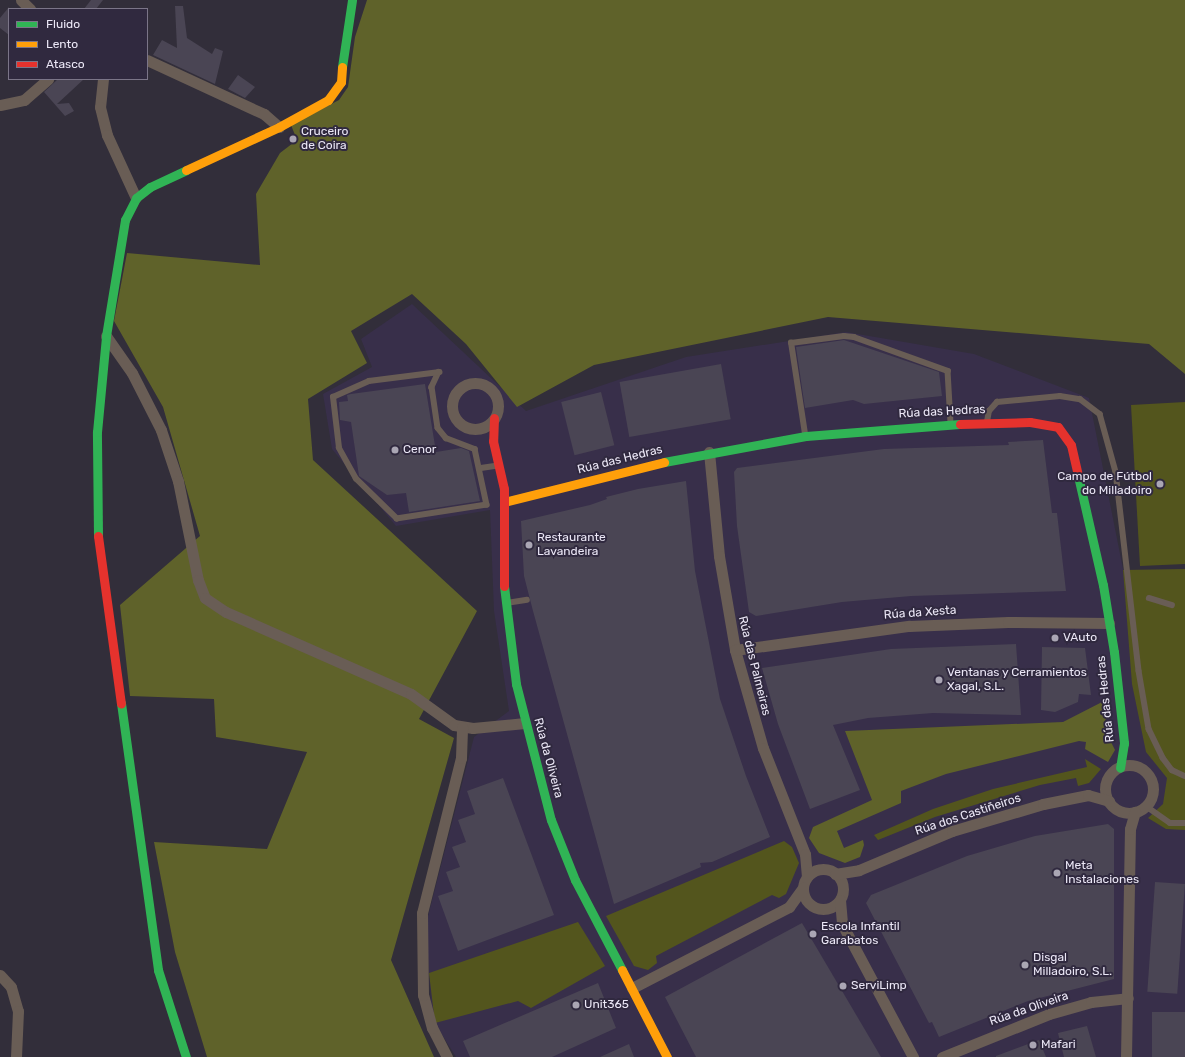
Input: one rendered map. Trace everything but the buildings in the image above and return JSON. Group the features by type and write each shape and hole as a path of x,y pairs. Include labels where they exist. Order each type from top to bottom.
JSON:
{"street":[{"path":"21,0 29,8"},
{"path":"186,1057 158,970 96,525 96,432 106,336 125,220 136,198 150,187 279,127 328,100 341,82 347,19 352,0"},
{"path":"148,60 264,114 279,127"},
{"path":"0,105 24,100 47,80"},
{"path":"103,80 100,107 107,135 136,198"},
{"path":"106,336 132,373 161,430 178,481 198,580 205,598 226,612 411,694 462,727 525,723"},
{"name":"Rúa da Oliveira","path":"493,441 477,428 464,426 454,414 453,398 463,386 478,383 492,390 498,404 494,418 493,441 501,465 504,502 505,604 513,670 525,723 562,850 667,1057"},
{"path":"477,428 494,418"},
{"name":"Rúa das Hedras","path":"504,502 709,452 806,436 951,424 1046,423 1066,434 1090,526 1109,623 1124,748 1120,768"},
{"name":"Rúa das Palmeiras","path":"709,452 719,556 735,650 763,748 805,854 805,882"},
{"name":"Rúa da Xesta","path":"735,650 909,626 1008,622 1109,623"},
{"path":"447,1057 432,1028 423,995 422,913 461,758 462,727"},
{"name":"Rúa das Hedras","path":"1124,748 1135,766 1146,773 1153,786 1146,806"},
{"path":"1130,829 1118,810 1109,801 1106,783 1120,768 1135,766"},
{"name":"Rúa dos Castiñeiros","path":"831,872 859,870 952,831 1043,804 1088,795 1106,783"},
{"name":"Rúa dos Castiñeiros","path":"1088,795 1109,801"},
{"path":"1118,810 1135,812 1146,806"},
{"path":"1126,1057 1130,829 1135,812"},
{"path":"805,854 831,872 842,895 842,924"},
{"name":"Rúa dos Castiñeiros","path":"842,895 859,870"},
{"path":"789,907 805,882 816,871 831,872"},
{"path":"805,882 805,898 813,907"},
{"path":"825,909 842,895"},
{"path":"632,988 789,907 813,907 825,909 842,924 912,1057"},
{"path":"0,974 11,987 18,1011 16,1057"},
{"name":"Rúa da Oliveira","path":"942,1057 1048,1014 1091,1002 1128,998"}],"lane":[{"path":"806,436 791,344 844,336 854,337 948,371 951,424"},
{"path":"439,372 432,387 438,428 446,438 475,449 480,468 487,505 398,520 356,479 339,448 333,397 369,381 439,372"},
{"path":"986,423 989,411 997,402 1060,396 1080,399 1100,414 1110,440 1116,472 1139,671 1149,729 1163,758 1172,770 1185,776"},
{"path":"480,468 501,465"},
{"path":"1149,598 1172,605"},
{"path":"505,604 527,600"},
{"path":"1146,806 1170,823 1185,823"}],"shaded area":[{"path":"412,304 526,411 686,357 846,332 974,354 1089,398 1128,594 1185,732 1185,1057 456,1057 432,1019 426,924 474,737 509,711 494,611 490,510 396,526 332,449 323,394 372,367 361,339"},
{"name":"Campo de Fútbol do Milladoiro","path":"1185,402 1185,564 1140,566 1131,405"},
{"path":"1185,569 1185,830 1166,829 1148,818 1163,804 1167,778 1146,752 1132,684 1123,570"},
{"path":"1085,759 1101,769 1089,783 1078,786 1076,778 1040,785 935,817 878,840 874,835 933,809 993,789 1087,767"},
{"path":"784,841 792,847 799,863 786,894 779,898 772,895 656,956 657,963 648,970 634,966 606,916"},
{"path":"578,922 605,966 531,1008 518,1001 435,1023 429,973"}],"green space":[{"path":"367,0 1185,0 1185,374 1149,344 828,317 594,365 517,407 466,344 412,294 351,331 367,363 308,399 313,460 477,611 419,719 454,738 391,960 434,1057 207,1057 175,952 154,842 267,849 307,752 216,737 214,699 130,696 120,605 200,536 163,407 114,321 127,253 260,265 256,194 280,153 297,140 291,125 339,100 348,87 355,37"},
{"path":"1104,701 1107,734 1115,750 1108,762 1085,749 1086,742 1079,741 946,774 901,791 901,803 837,831 844,848 863,840 864,845 860,857 845,863 819,853 809,838 813,827 872,800 845,731 1063,722"}],"traffic: fast":[{"path":"342,67 352,0"},
{"path":"98,536 97,432 106,336 125,220 136,198 150,187 186,170"},
{"path":"664,462 806,436 960,424"},
{"path":"1078,476 1103,585 1114,652 1124,743 1120,768"},
{"path":"504,586 516,684 551,820 575,880 622,970"},
{"path":"121,703 158,970 186,1057"}],"traffic: slow":[{"path":"186,170 279,127 328,100 341,82 342,67"},
{"path":"504,502 664,462"},
{"path":"622,970 667,1057"}],"traffic: jam":[{"path":"494,418 493,441 504,489 504,586"},
{"path":"960,424 1030,422 1058,427 1071,445 1078,476"},
{"path":"98,536 121,703"}],"place":[{"name":"Cruceiro de Coira","path":"293,139"},
{"name":"Cenor","path":"395,450"},
{"name":"Campo de Fútbol do Milladoiro","path":"1160,484"},
{"name":"Restaurante Lavandeira","path":"529,545"},
{"name":"VAuto","path":"1055,638"},
{"name":"Ventanas y Cerramientos Xagal, S.L.","path":"939,680"},
{"name":"Meta Instalaciones","path":"1057,873"},
{"name":"Escola Infantil Garabatos","path":"813,934"},
{"name":"Disgal Milladoiro, S.L.","path":"1025,965"},
{"name":"ServiLimp","path":"843,986"},
{"name":"Unit365","path":"576,1005"},
{"name":"Mafari","path":"1033,1045"}]}
